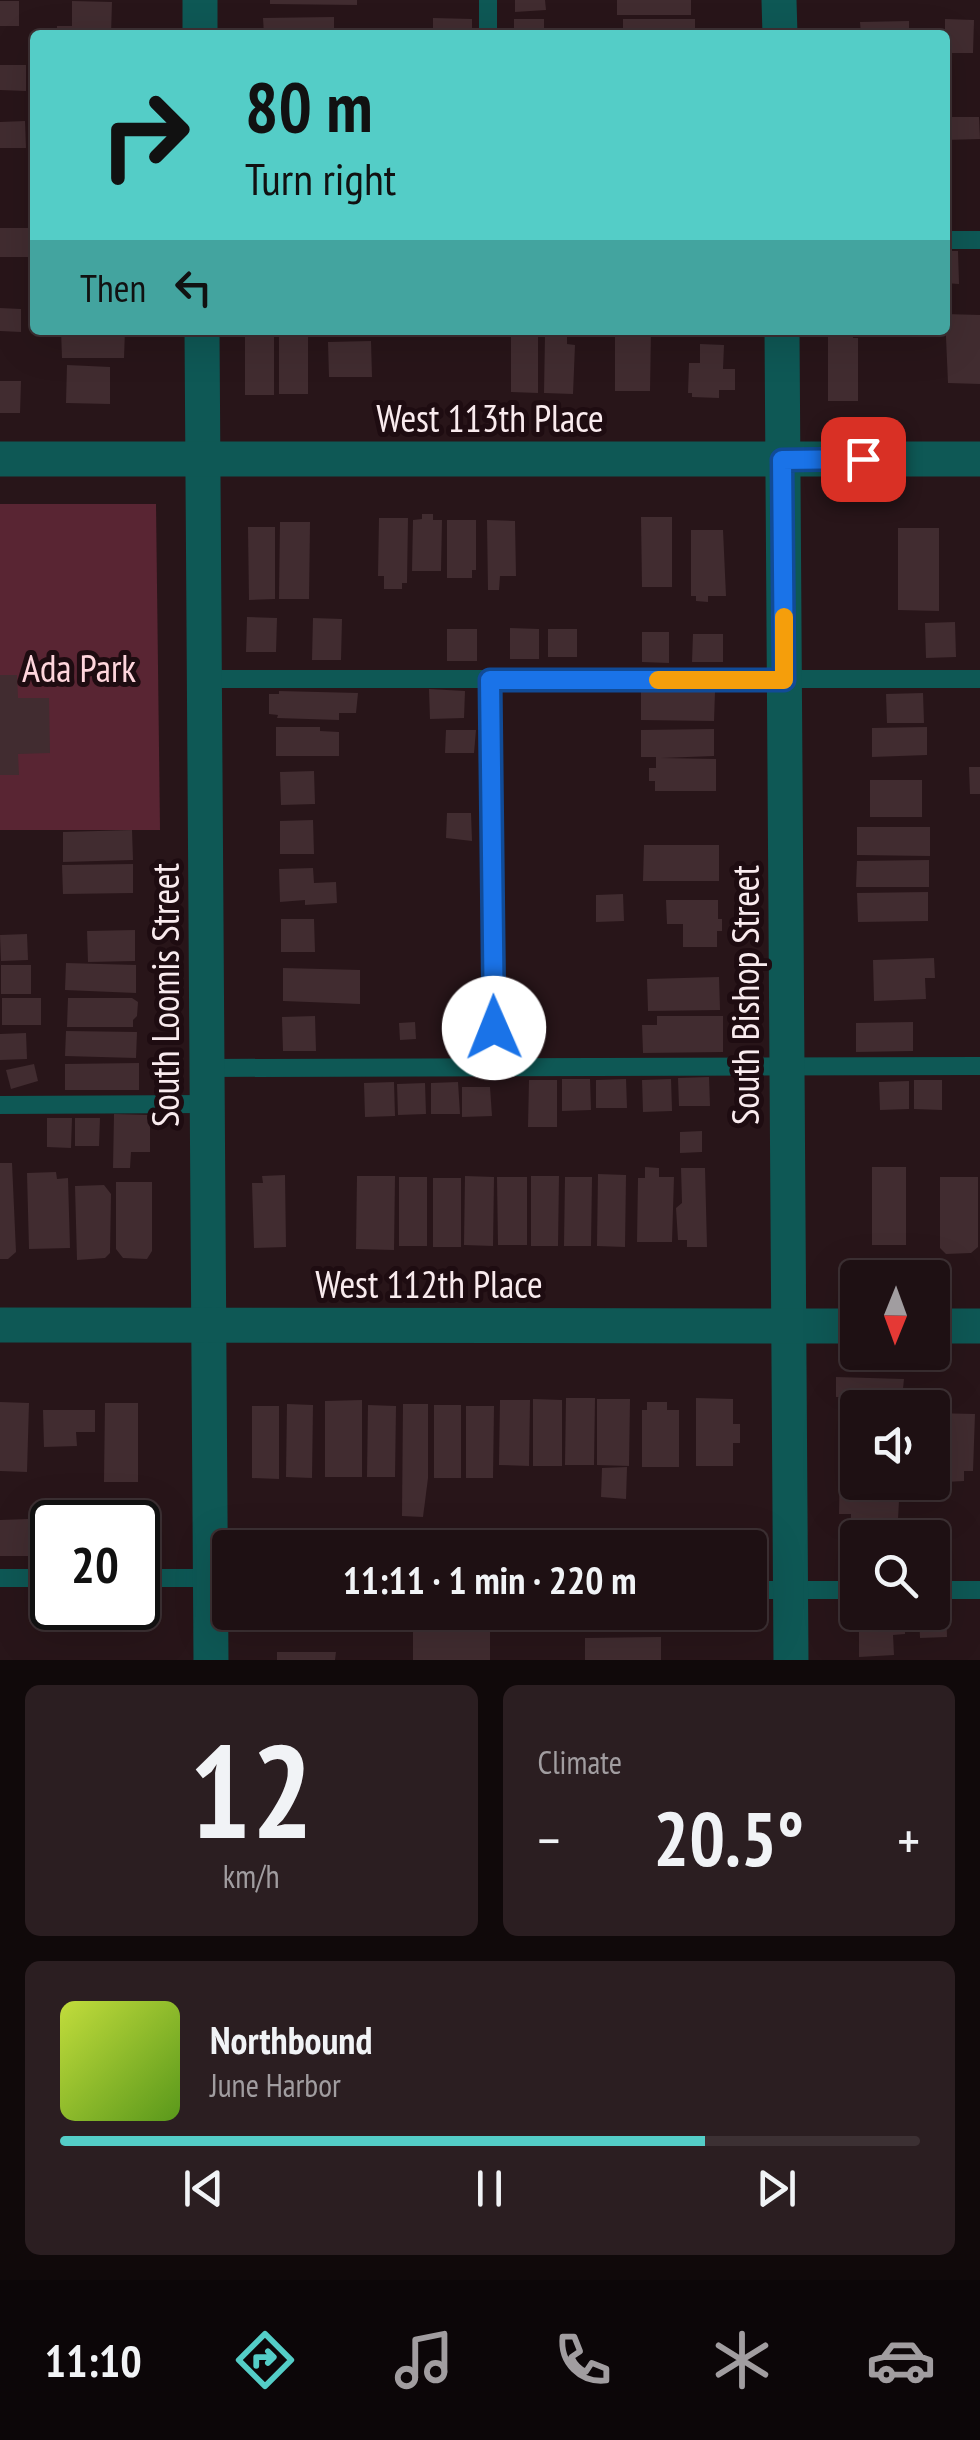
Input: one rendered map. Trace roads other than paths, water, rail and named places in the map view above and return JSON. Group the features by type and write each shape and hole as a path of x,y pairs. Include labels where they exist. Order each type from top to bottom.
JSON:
{"street":[{"path":"200,0 200,30"},
{"path":"779,0 780,30"},
{"name":"South Loomis Street","path":"202,335 208,1325 215,1530"},
{"name":"South Bishop Street","path":"782,335 791,1660"},
{"name":"West 113th Place","path":"0,460 980,459"},
{"name":"West 112th Place","path":"0,1325 840,1326"},
{"path":"950,1326 980,1326"},
{"name":"South Loomis Street","path":"210,1660 213,1630"}],"lane":[{"path":"488,0 488,30"},
{"path":"950,240 980,240"},
{"path":"204,679 980,679"},
{"path":"490,680 495,1067"},
{"path":"207,1068 980,1066"},
{"path":"0,1106 207,1104"},
{"path":"0,1578 30,1578"},
{"path":"160,1581 212,1586"},
{"path":"767,1590 840,1590"},
{"path":"950,1590 980,1590"}],"park label":[{"name":"Ada Park","path":"79,667"}]}
